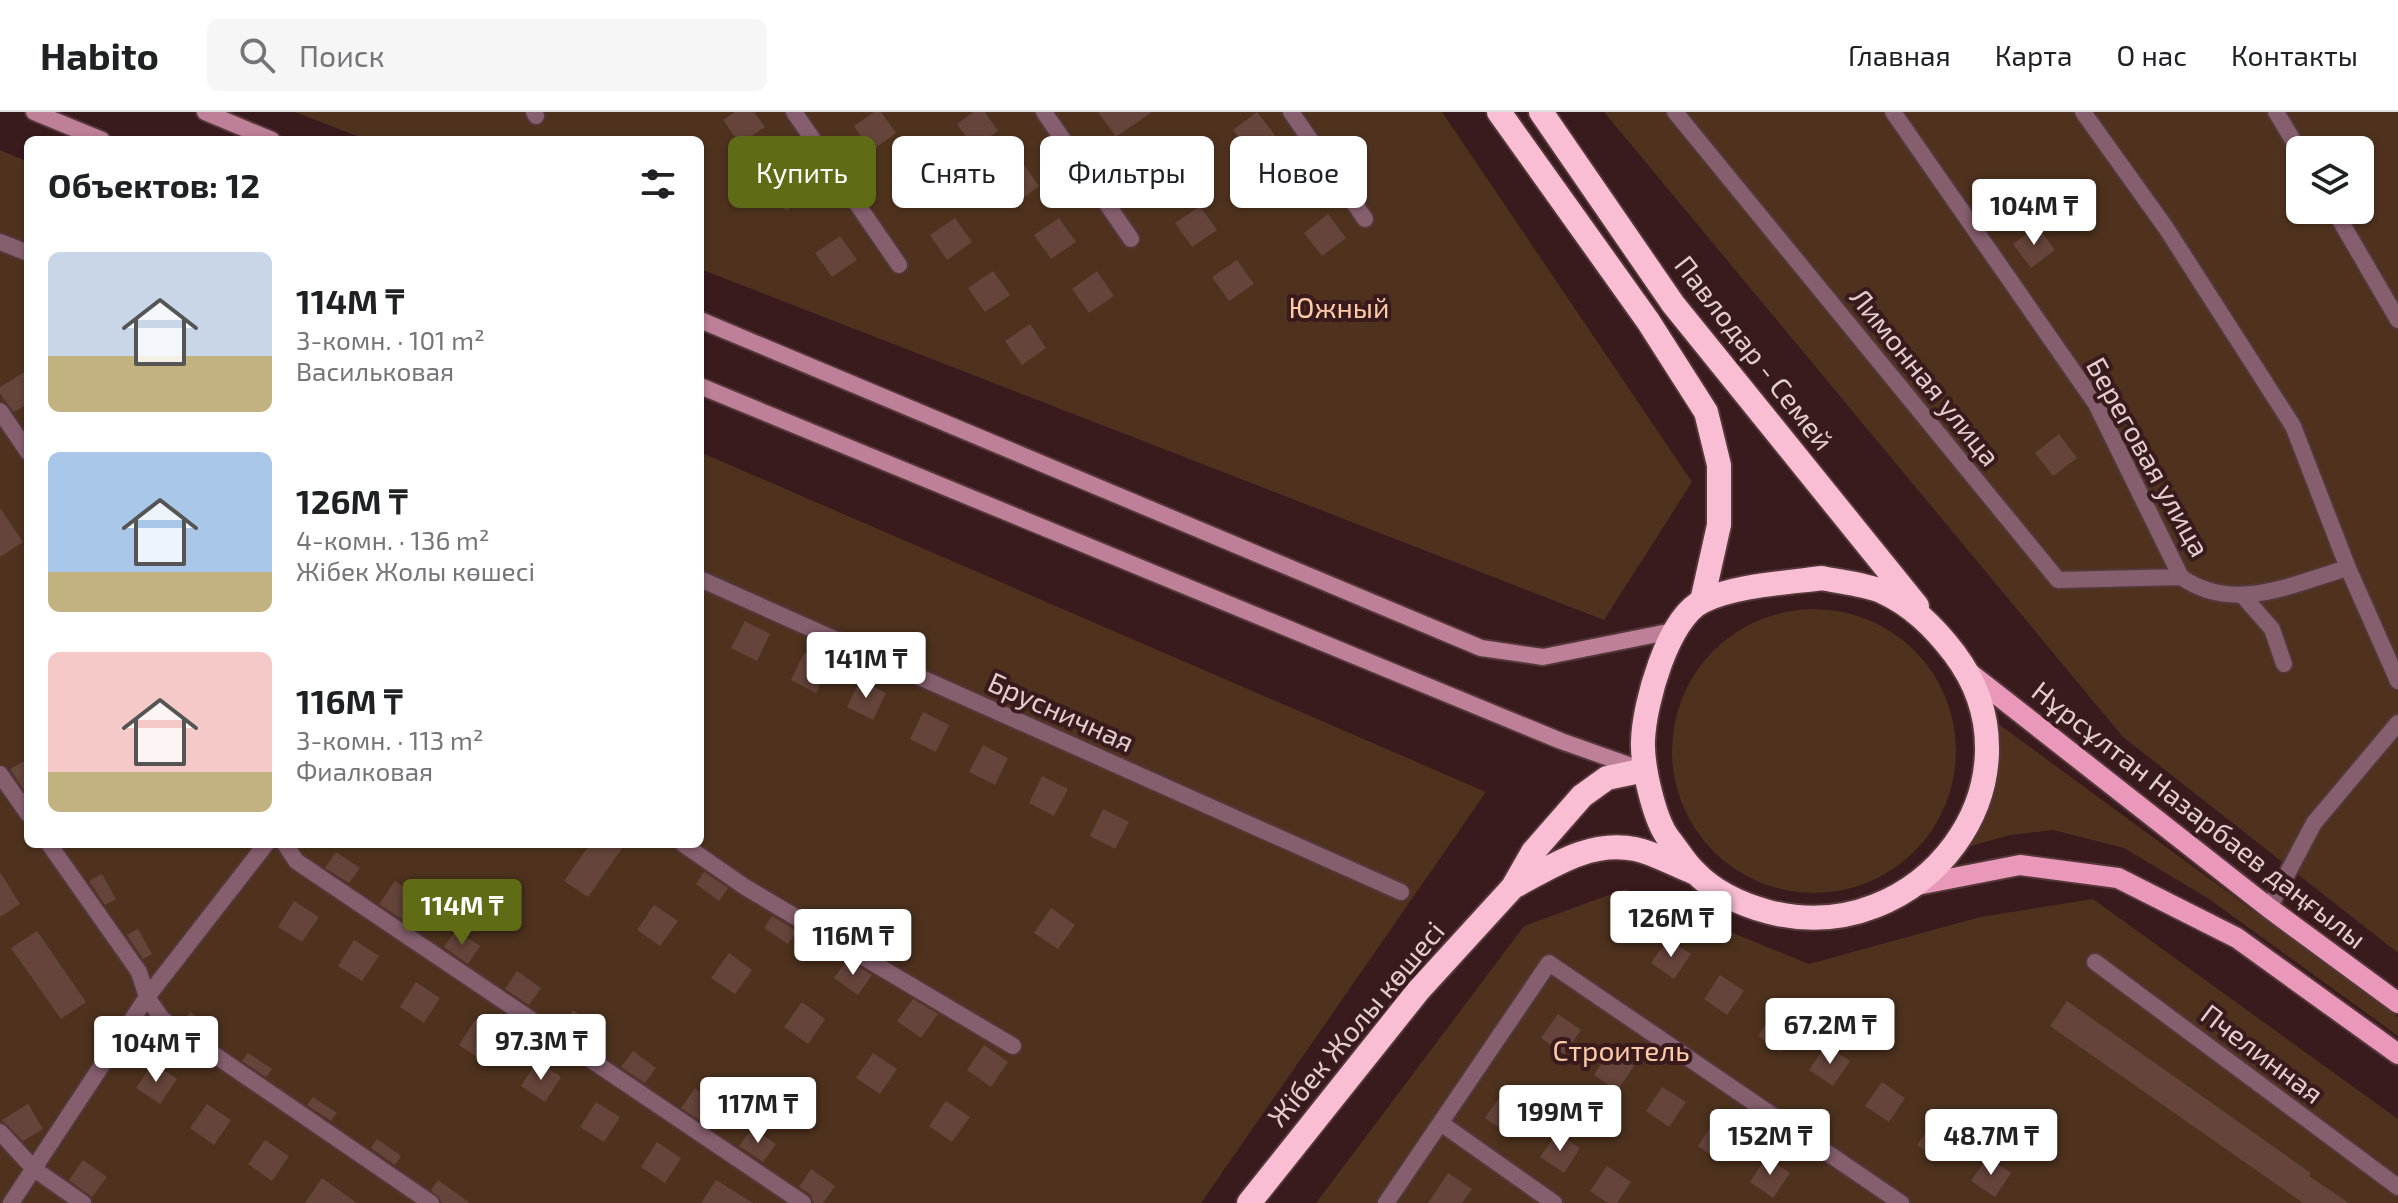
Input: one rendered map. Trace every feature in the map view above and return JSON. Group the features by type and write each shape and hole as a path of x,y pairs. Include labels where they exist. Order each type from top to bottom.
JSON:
{"highway":[{"path":"1499,112 1648,321 1706,412 1719,465 1719,525 1702,601 1673,631 1651,697 1643,740 1645,770 1664,832 1696,873"},
{"name":"Павлодар - Семей","path":"1541,112 1673,304 1967,671 1983,718 1985,767 1973,816 1946,858 1917,885 1857,915 1799,920 1744,906 1696,873"},
{"path":"1702,601 1763,586 1822,578 1880,591 1930,622"},
{"name":"Жібек Жолы көшесі","path":"1249,1203 1418,991 1513,887 1533,852 1582,796 1607,778 1645,770"},
{"name":"Жібек Жолы көшесі","path":"1513,887 1580,852 1601,848 1635,849 1696,873"}],"main road":[{"path":"34,112 92,136"},
{"path":"205,112 262,136"},
{"path":"704,322 1481,648 1543,657 1673,631"},
{"path":"704,388 1561,741 1645,770"},
{"name":"Нұрсұлтан Назарбаев даңғылы","path":"1967,671 2269,908 2398,1003"},
{"path":"1917,885 2020,865 2118,878 2237,938 2398,1054"}],"street":[{"path":"794,112 899,265"},
{"path":"1044,112 1131,239"},
{"path":"1291,112 1365,219"},
{"name":"Лимонная улица","path":"1675,112 2058,580 2181,577"},
{"name":"Береговая улица","path":"1893,112 2096,404 2181,577 2197,588 2244,597"},
{"path":"2083,112 2166,228 2293,426 2348,568 2398,681"},
{"path":"2276,112 2290,136"},
{"path":"2342,224 2398,320"},
{"path":"0,242 24,251"},
{"path":"0,411 24,446"},
{"path":"2284,664 2272,629 2244,597 2348,568"},
{"name":"Брусничная","path":"704,581 1401,892"},
{"path":"2269,908 2314,823 2398,723"},
{"path":"0,774 24,808"},
{"path":"52,848 139,972 147,997 162,1019 431,1203"},
{"path":"11,1203 147,997 263,848"},
{"path":"288,848 296,861 803,1203"},
{"path":"689,848 745,887 1013,1046"},
{"name":"Пчелинная","path":"2095,962 2398,1187"},
{"path":"1386,1203 1549,963 1901,1203"},
{"path":"1442,1124 1554,1203"},
{"path":"0,1132 34,1169 83,1203"}],"green space":[{"name":"Южный","path":"295,112 1442,112 1692,482 1604,620 704,271 704,136 357,136"},
{"path":"1604,112 2398,112 2398,953 2123,737"},
{"path":"0,150 24,160 24,848 704,848 704,454 1486,792 1201,1203 0,1203"},
{"path":"1814,609 1842,612 1868,620 1893,633 1914,651 1932,672 1945,697 1953,723 1956,751 1953,779 1945,805 1932,830 1914,851 1893,869 1868,882 1842,890 1814,893 1786,890 1760,882 1735,869 1714,851 1696,830 1683,805 1675,779 1672,751 1675,723 1683,697 1696,672 1714,651 1735,633 1760,620 1786,612"},
{"path":"1993,720 2398,1017 2398,1036 2209,899 2124,848 2053,830 2010,835 1960,849"},
{"name":"Строитель","path":"1625,889 1809,964 1980,917 2093,899 2398,1119 2398,1203 1316,1203 1524,926"}],"building":[{"path":"735,112 754,112 765,127 752,136 734,136 723,120"},
{"path":"874,112 881,112 896,133 876,147 876,136 861,136 854,126"},
{"path":"973,112 985,112 998,131 991,136 966,136 957,124"},
{"path":"1098,112 1152,112 1117,136"},
{"path":"1257,112 1275,135 1238,136 1233,130"},
{"path":"1024,165 1039,186 1024,197"},
{"path":"1201,208 1217,230 1192,247 1175,223"},
{"path":"1328,214 1346,238 1322,256 1304,233"},
{"path":"955,218 972,242 947,260 930,235"},
{"path":"1059,218 1076,242 1051,259 1034,235"},
{"path":"2037,226 2055,250 2031,268 2013,244"},
{"path":"840,236 857,260 832,277 815,253"},
{"path":"1237,260 1254,284 1229,301 1212,277"},
{"path":"993,271 1010,295 985,312 968,288"},
{"path":"1097,271 1114,296 1089,313 1072,289"},
{"path":"1030,324 1046,348 1022,365 1005,341"},
{"path":"24,372 24,406 14,412 0,394 0,387"},
{"path":"2059,434 2077,458 2053,476 2035,453"},
{"path":"0,508 23,542 0,557"},
{"path":"745,621 770,634 757,661 731,648"},
{"path":"804,653 830,666 816,693 791,680"},
{"path":"860,680 886,693 873,720 847,707"},
{"path":"923,712 949,725 936,752 910,739"},
{"path":"983,745 1008,758 995,785 969,772"},
{"path":"24,761 24,790 10,769"},
{"path":"1042,776 1068,789 1054,816 1029,803"},
{"path":"1103,809 1129,822 1115,849 1090,836"},
{"path":"587,848 622,848 588,897 564,881"},
{"path":"336,852 360,868 349,883 325,868"},
{"path":"0,872 20,904 0,917"},
{"path":"704,872 728,888 719,901 696,884"},
{"path":"102,874 116,899 105,905 89,881"},
{"path":"395,881 419,898 403,920 379,904"},
{"path":"294,901 319,917 302,942 278,927"},
{"path":"654,905 678,921 660,946 637,930"},
{"path":"1051,908 1075,925 1058,949 1034,933"},
{"path":"772,916 797,931 788,944 764,928"},
{"path":"138,929 152,954 143,959 127,935"},
{"path":"456,930 480,946 468,964 444,947"},
{"path":"37,931 86,1002 61,1019 11,948"},
{"path":"1668,939 1691,954 1674,979 1651,963"},
{"path":"354,940 379,956 362,981 338,966"},
{"path":"729,953 752,970 735,994 711,978"},
{"path":"847,960 872,975 858,995 834,978"},
{"path":"517,971 541,988 529,1005 505,989"},
{"path":"1720,975 1744,991 1727,1015 1704,999"},
{"path":"416,982 440,998 424,1023 400,1007"},
{"path":"913,999 938,1014 921,1038 897,1021"},
{"path":"2067,1001 2349,1203 2303,1203 2050,1026"},
{"path":"802,1002 825,1019 808,1044 784,1027"},
{"path":"573,1010 597,1027 585,1043 562,1027"},
{"path":"190,1012 214,1028 208,1037 184,1021"},
{"path":"1774,1012 1798,1028 1781,1052 1758,1036"},
{"path":"1558,1014 1581,1030 1564,1054 1541,1038"},
{"path":"475,1020 500,1035 483,1061 459,1045"},
{"path":"984,1045 1008,1062 991,1087 967,1070"},
{"path":"1826,1045 1850,1061 1833,1086 1809,1070"},
{"path":"1610,1050 1634,1066 1617,1091 1594,1075"},
{"path":"633,1051 656,1068 645,1083 621,1067"},
{"path":"248,1053 272,1069 266,1077 242,1061"},
{"path":"873,1053 897,1069 880,1094 856,1078"},
{"path":"537,1061 561,1077 545,1102 521,1086"},
{"path":"153,1063 177,1079 160,1104 136,1088"},
{"path":"1882,1082 1905,1098 1889,1122 1865,1106"},
{"path":"1662,1087 1686,1102 1669,1127 1646,1111"},
{"path":"695,1088 719,1105 705,1124 681,1108"},
{"path":"1502,1094 1525,1110 1509,1134 1485,1118"},
{"path":"313,1097 337,1113 331,1121 307,1105"},
{"path":"946,1101 970,1117 952,1142 929,1126"},
{"path":"596,1102 620,1117 604,1142 580,1127"},
{"path":"28,1104 43,1129 23,1141 2,1120"},
{"path":"207,1104 231,1120 214,1145 190,1128"},
{"path":"1934,1121 1957,1137 1940,1161 1917,1145"},
{"path":"1714,1122 1738,1137 1721,1162 1698,1146"},
{"path":"752,1128 776,1144 763,1162 739,1146"},
{"path":"1557,1133 1580,1148 1564,1173 1540,1157"},
{"path":"377,1139 401,1156 395,1165 371,1148"},
{"path":"265,1140 289,1156 272,1181 248,1164"},
{"path":"657,1142 681,1158 665,1183 641,1167"},
{"path":"1766,1157 1790,1173 1773,1198 1750,1182"},
{"path":"1988,1157 2011,1173 1995,1197 1971,1181"},
{"path":"83,1160 107,1177 92,1197 69,1180"},
{"path":"1607,1166 1631,1182 1617,1203 1608,1203 1590,1191"},
{"path":"811,1169 835,1186 823,1203 814,1203 810,1194 799,1187"},
{"path":"1448,1173 1472,1189 1462,1203 1428,1203"},
{"path":"322,1178 357,1203 305,1203"},
{"path":"438,1180 470,1203 442,1203 431,1190"},
{"path":"716,1180 753,1203 701,1203"}]}
